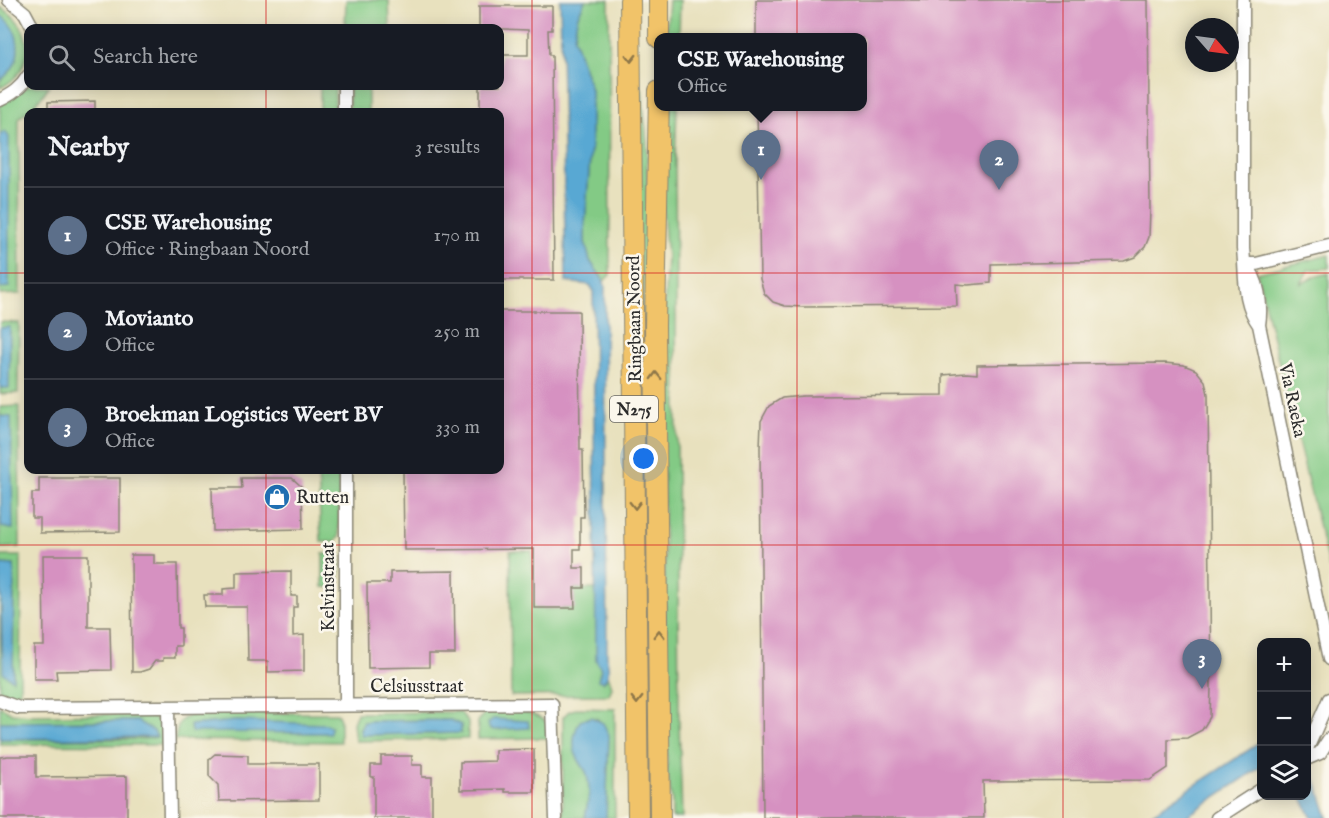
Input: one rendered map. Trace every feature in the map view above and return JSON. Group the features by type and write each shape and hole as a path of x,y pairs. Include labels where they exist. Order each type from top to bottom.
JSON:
{"main road":[{"name":"Ringbaan Noord","path":"630,0 638,818"},
{"path":"659,0 659,33"},
{"name":"Ringbaan Noord","path":"659,111 655,326 660,818"}],"street":[{"path":"9,0 25,13 31,24"},
{"path":"1243,0 1243,249 1245,264 1256,264 1329,246"},
{"path":"0,100 11,95 24,82"},
{"path":"344,90 344,108"},
{"name":"Via Raeka","path":"1245,264 1243,274 1250,313 1259,324 1329,659"},
{"name":"Kelvinstraat","path":"346,474 346,704"},
{"path":"1308,746 1329,699"},
{"name":"Celsiusstraat","path":"0,701 19,708 552,704 556,818"},
{"path":"168,708 170,818"},
{"path":"1311,757 1320,753 1329,740"},
{"path":"1217,818 1257,792"}],"green space":[{"path":"346,0 389,0 390,24 345,24"},
{"path":"585,0 609,0 610,275 604,281 590,261 585,242 591,145 591,90 574,38 577,18"},
{"path":"669,0 680,0 679,33 666,33"},
{"path":"0,7 12,15 20,25 24,34 24,63 21,71 0,88 0,80 13,65 18,48 13,30 0,15"},
{"path":"24,89 46,90 31,108 24,108 24,114 19,118 20,294 0,295 0,288 8,287 5,131 0,135 0,105"},
{"path":"637,89 642,89 647,143 652,818 643,818"},
{"path":"320,90 335,90 335,108 320,108"},
{"path":"349,90 368,90 368,108 349,108"},
{"path":"665,111 677,111 675,160 679,720 682,818 672,818 667,771 662,346 667,258 663,211"},
{"path":"1329,255 1329,268 1308,270 1301,284 1329,273 1329,568 1257,273"},
{"path":"0,322 19,323 18,393 0,394 0,388 9,387 10,328 0,328"},
{"path":"19,406 20,547 0,548 0,516 1,527 11,417 0,416 0,407"},
{"path":"318,474 338,474 339,537 335,542 321,542"},
{"path":"510,551 532,551 533,571 545,571 535,589 536,609 574,608 574,589 596,589 596,659 601,669 599,675 603,682 608,675 612,687 609,695 511,696"},
{"path":"323,554 340,554 339,583 336,588 323,587"},
{"path":"0,556 21,556 20,699 0,690 0,601 2,652 13,680 14,565 0,564"},
{"path":"0,706 12,713 30,715 148,714 165,725 169,745 0,744 0,739 143,739 157,737 137,721 0,722"},
{"path":"579,708 615,709 615,818 606,818 609,735 598,719 591,717 580,721 574,742 577,757 586,772 589,786 585,818 563,818 563,717 569,711"},
{"path":"487,711 527,713 541,718 547,723 548,738 478,739 478,720"},
{"path":"460,712 468,722 468,739 355,741 353,723 357,713","holes":["451,720 461,733 361,735 360,728 364,722 371,721"]},
{"path":"195,713 337,713 340,720 340,742 175,740 180,722","holes":["236,721 330,733 191,731 190,725"]}],"water":[{"path":"560,0 585,0 577,18 574,38 591,90 591,145 585,242 590,261 604,281 605,287 608,674 603,682 598,680 601,669 596,660 593,290 590,285 566,282"},
{"path":"0,15 14,30 18,48 14,65 0,80"},
{"path":"5,131 9,137 9,287 0,288 0,135"},
{"path":"10,327 9,388 0,388 0,328"},
{"path":"0,416 11,417 13,529 1,527"},
{"path":"0,564 14,565 13,680 3,673"},
{"path":"591,717 603,723 609,735 606,818 585,818 589,786 586,772 574,747 580,721"},
{"path":"493,719 528,721 529,728 494,730 489,728 488,723"},
{"path":"451,720 461,725 461,733 361,735 360,729 364,722 371,721"},
{"path":"137,721 154,731 157,737 0,739 0,722"},
{"path":"236,721 326,724 331,727 330,733 191,732 190,725"},
{"path":"1257,745 1257,770 1184,818 1145,818"},
{"path":"1313,771 1328,818 1312,818 1303,800 1311,800 1311,772"}],"building":[{"path":"756,0 1148,0 1150,210 1149,237 1145,247 1135,257 1124,261 991,264 991,283 956,284 957,306 803,307 785,306 773,302 764,293 760,279 757,111 867,111 867,33 756,33"},
{"path":"479,6 552,6 552,30 548,30 549,55 552,55 554,280 504,280 504,108 480,108 480,90 504,90 504,55 528,55 528,30 504,29 504,24 479,24"},
{"path":"95,101 95,108 48,108 48,102"},
{"path":"504,311 579,311 580,450 583,450 584,517 580,517 580,549 574,549 574,568 584,568 584,588 574,588 575,608 534,608 534,549 404,550 403,474 504,474"},
{"path":"1165,363 1184,365 1196,370 1205,381 1208,394 1211,688 1210,717 1202,730 1187,738 1168,739 1168,768 1150,780 983,781 984,818 763,818 760,448 761,421 769,406 782,398 803,396 943,395 943,375 977,374 977,365"},
{"path":"39,478 120,478 120,532 40,533 40,518 32,518 32,493 39,493"},
{"path":"241,478 292,478 302,487 303,529 213,531 212,488 242,488"},
{"path":"43,555 88,555 88,627 110,627 111,670 56,671 57,679 34,679 34,646 44,646"},
{"path":"131,555 154,555 154,564 177,564 178,628 181,628 181,646 175,646 175,658 155,661 149,669 140,672 132,672"},
{"path":"291,571 291,596 297,596 297,607 293,607 293,636 304,635 304,671 268,672 268,661 248,661 247,607 205,607 204,595 223,595 223,589 236,588 236,572"},
{"path":"454,571 455,654 429,654 429,667 368,668 367,583 390,583 390,572"},
{"path":"534,749 534,792 505,792 505,789 460,790 460,762 495,761 495,750"},
{"path":"215,754 248,755 248,764 319,764 319,800 219,801 218,785 209,776 209,759"},
{"path":"36,756 36,777 127,776 127,818 0,818 0,757"},
{"path":"381,756 412,756 412,765 422,765 422,777 432,777 432,818 374,818 374,777 371,777 371,765 381,765"}],"place":[{"name":"CSE Warehousing","path":"761,180"},
{"name":"Movianto","path":"999,190"},
{"name":"Rutten","path":"277,497"},
{"name":"Broekman Logistics Weert BV","path":"1202,689"}]}
